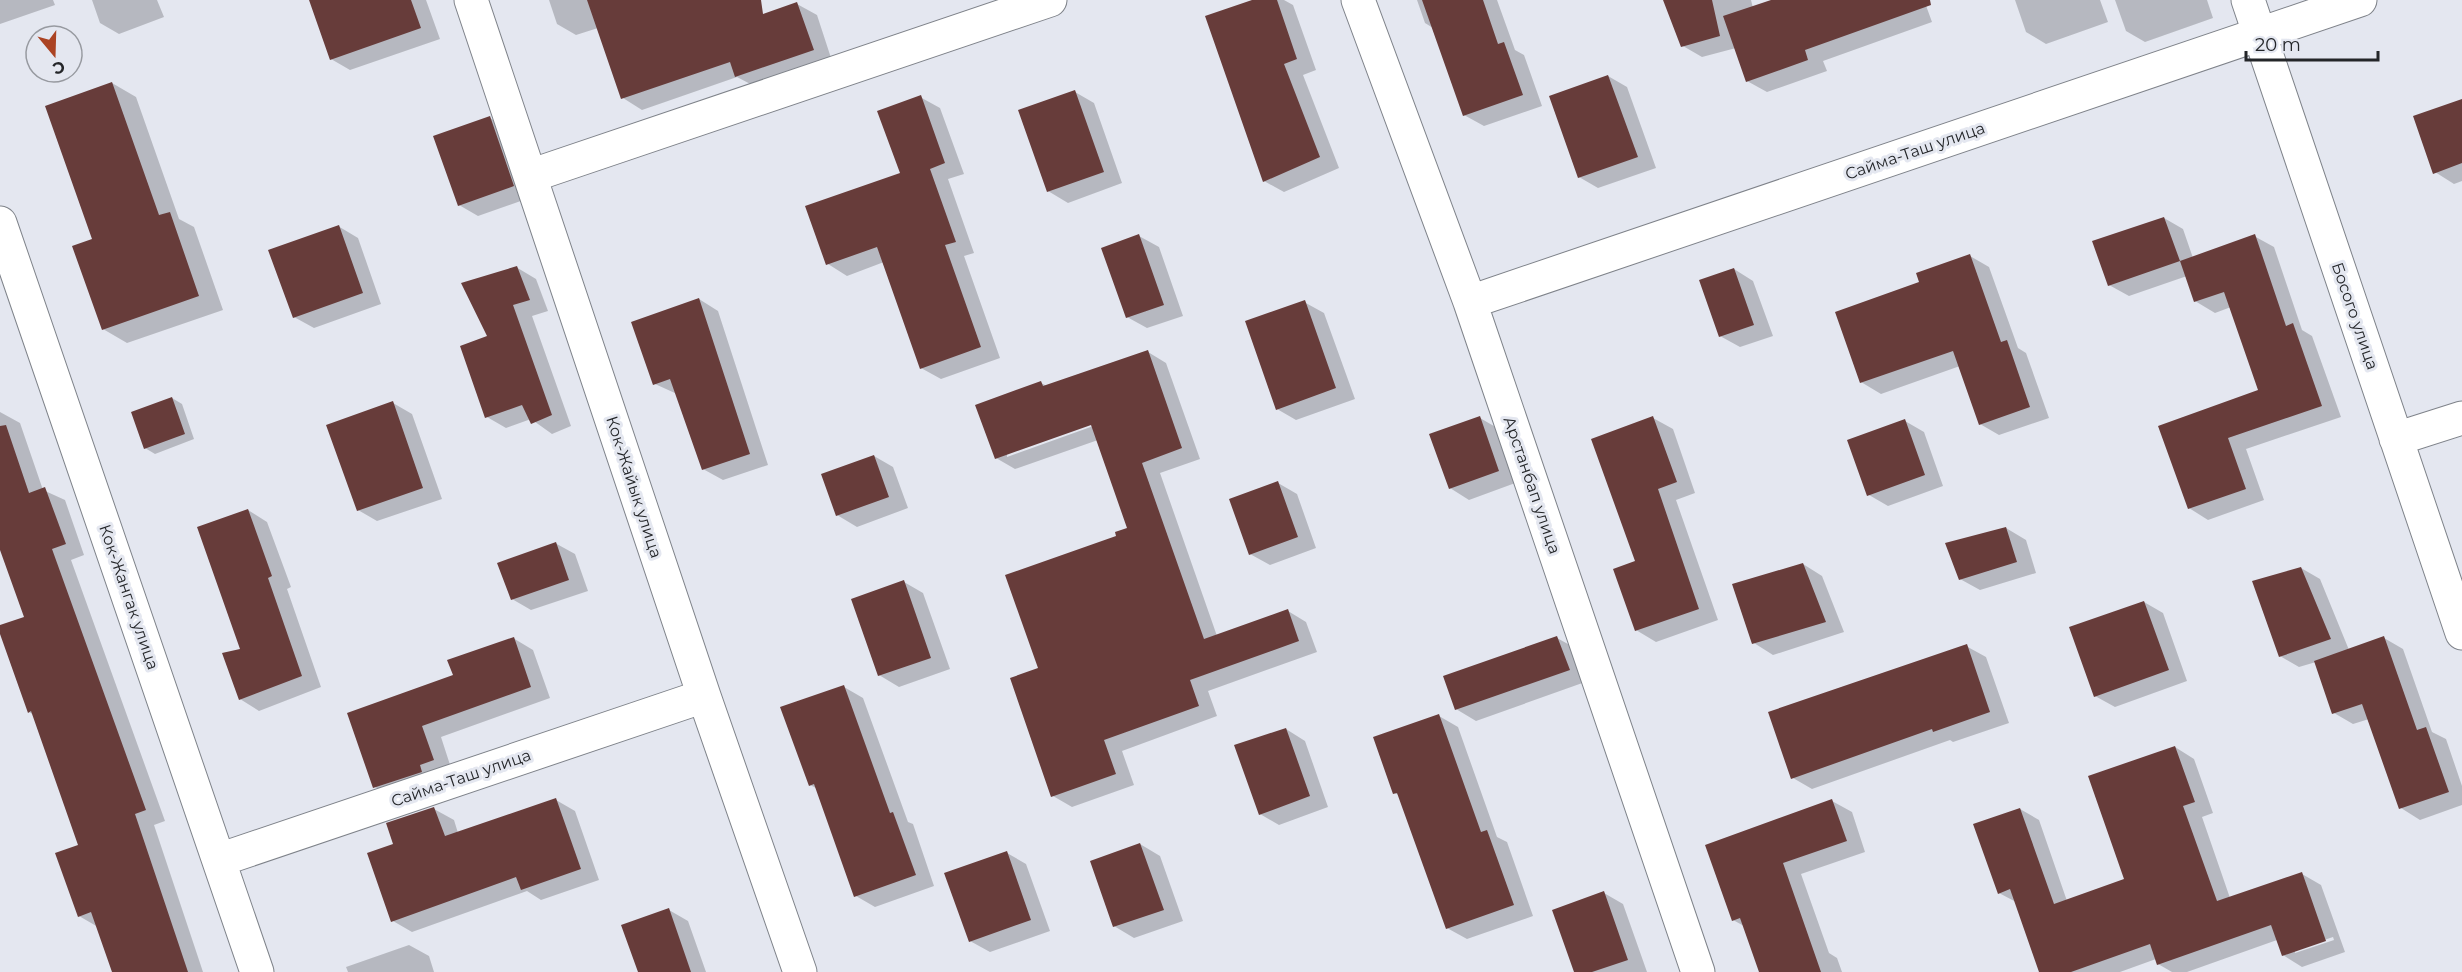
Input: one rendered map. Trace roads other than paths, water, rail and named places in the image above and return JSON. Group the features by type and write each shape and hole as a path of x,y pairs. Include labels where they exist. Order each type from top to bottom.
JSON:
{"street":[{"name":"Кок-Жайык улица","path":"471,0 704,696 800,972"},
{"path":"530,176 1050,0"},
{"name":"Арстанбап улица","path":"1358,0 1470,302 1698,972"},
{"name":"Босого улица","path":"2248,0 2462,633"},
{"name":"Сайма-Таш улица","path":"1470,302 2360,0"},
{"name":"Кок-Жангак улица","path":"0,223 257,972"},
{"path":"2396,439 2462,418"},
{"name":"Сайма-Таш улица","path":"219,860 704,696"}]}
